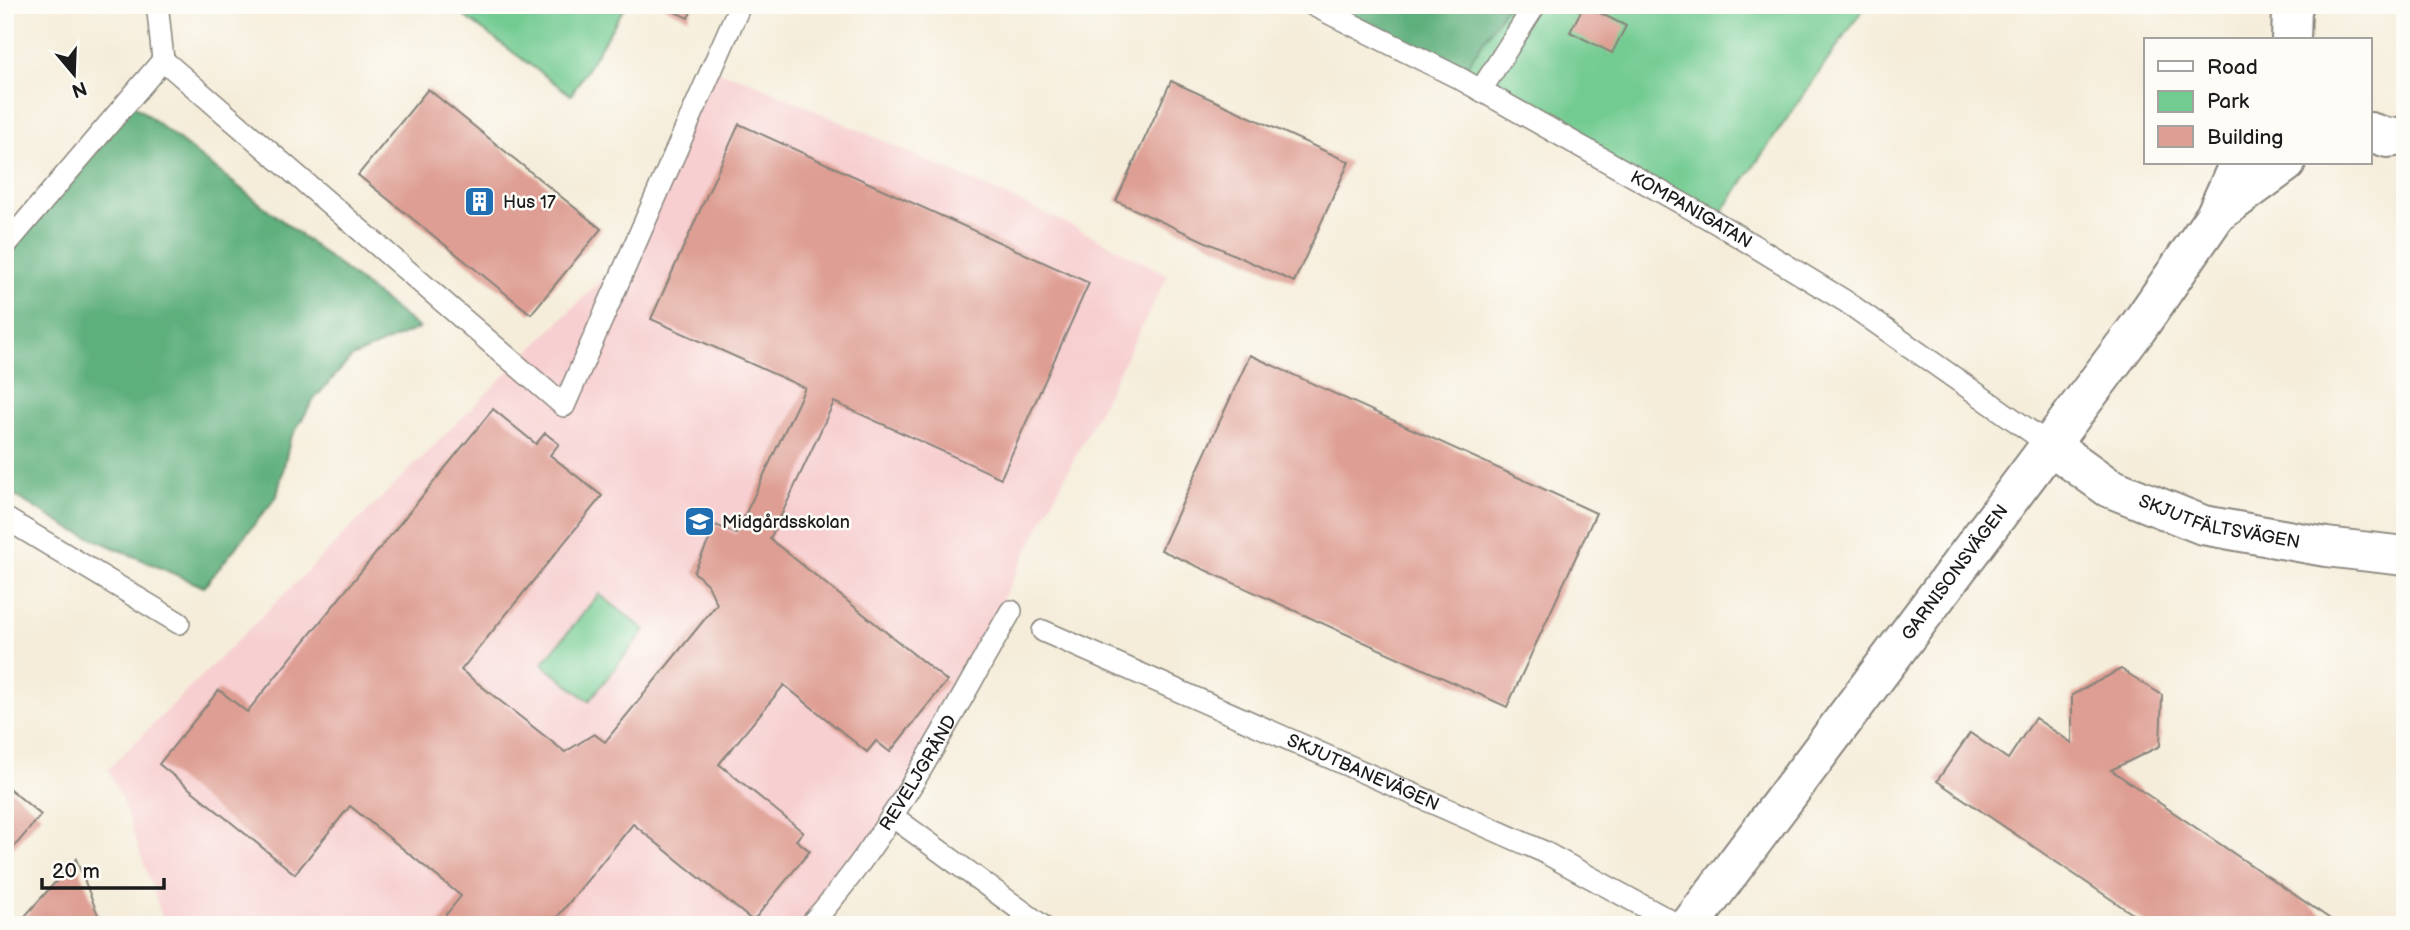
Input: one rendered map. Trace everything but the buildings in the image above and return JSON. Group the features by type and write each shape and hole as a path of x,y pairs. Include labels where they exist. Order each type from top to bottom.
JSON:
{"street":[{"path":"2372,133 2388,138 2405,136"},
{"name":"GARNISONSVÄGEN","path":"1690,925 2137,329 2214,216 2239,164"},
{"name":"GARNISONSVÄGEN","path":"2214,216 2285,164"},
{"name":"SKJUTFÄLTSVÄGEN","path":"2050,445 2108,487 2203,524 2326,547 2405,556"}],"lane":[{"path":"155,5 163,60 564,406 740,5"},
{"name":"KOMPANIGATAN","path":"1313,5 1481,90 1715,222 1845,301 2050,445"},
{"path":"1481,90 1535,5"},
{"path":"5,246 163,60"},
{"path":"5,518 179,622"},
{"name":"REVELJGRÄND","path":"810,925 833,899 892,816 1011,611"},
{"name":"SKJUTBANEVÄGEN","path":"1043,631 1542,851 1678,925"},
{"path":"892,816 1041,925"}],"shaded area":[{"name":"Midgårdsskolan","path":"712,69 749,81 1071,225 1168,275 892,816 810,925 165,925 122,800 108,769 634,247"}],"green space":[{"path":"449,5 626,5 571,95"},
{"path":"1313,5 1507,5 1459,78"},
{"path":"1507,5 1866,5 1715,222 1459,78"},
{"path":"128,100 419,328 352,357 314,399 290,440 277,496 204,587 69,528 5,490 5,246"},
{"path":"599,594 645,630 589,701 542,664"}],"place":[{"name":"Hus 17","path":"480,202"},
{"name":"Midgårdsskolan","path":"699,522"}]}
